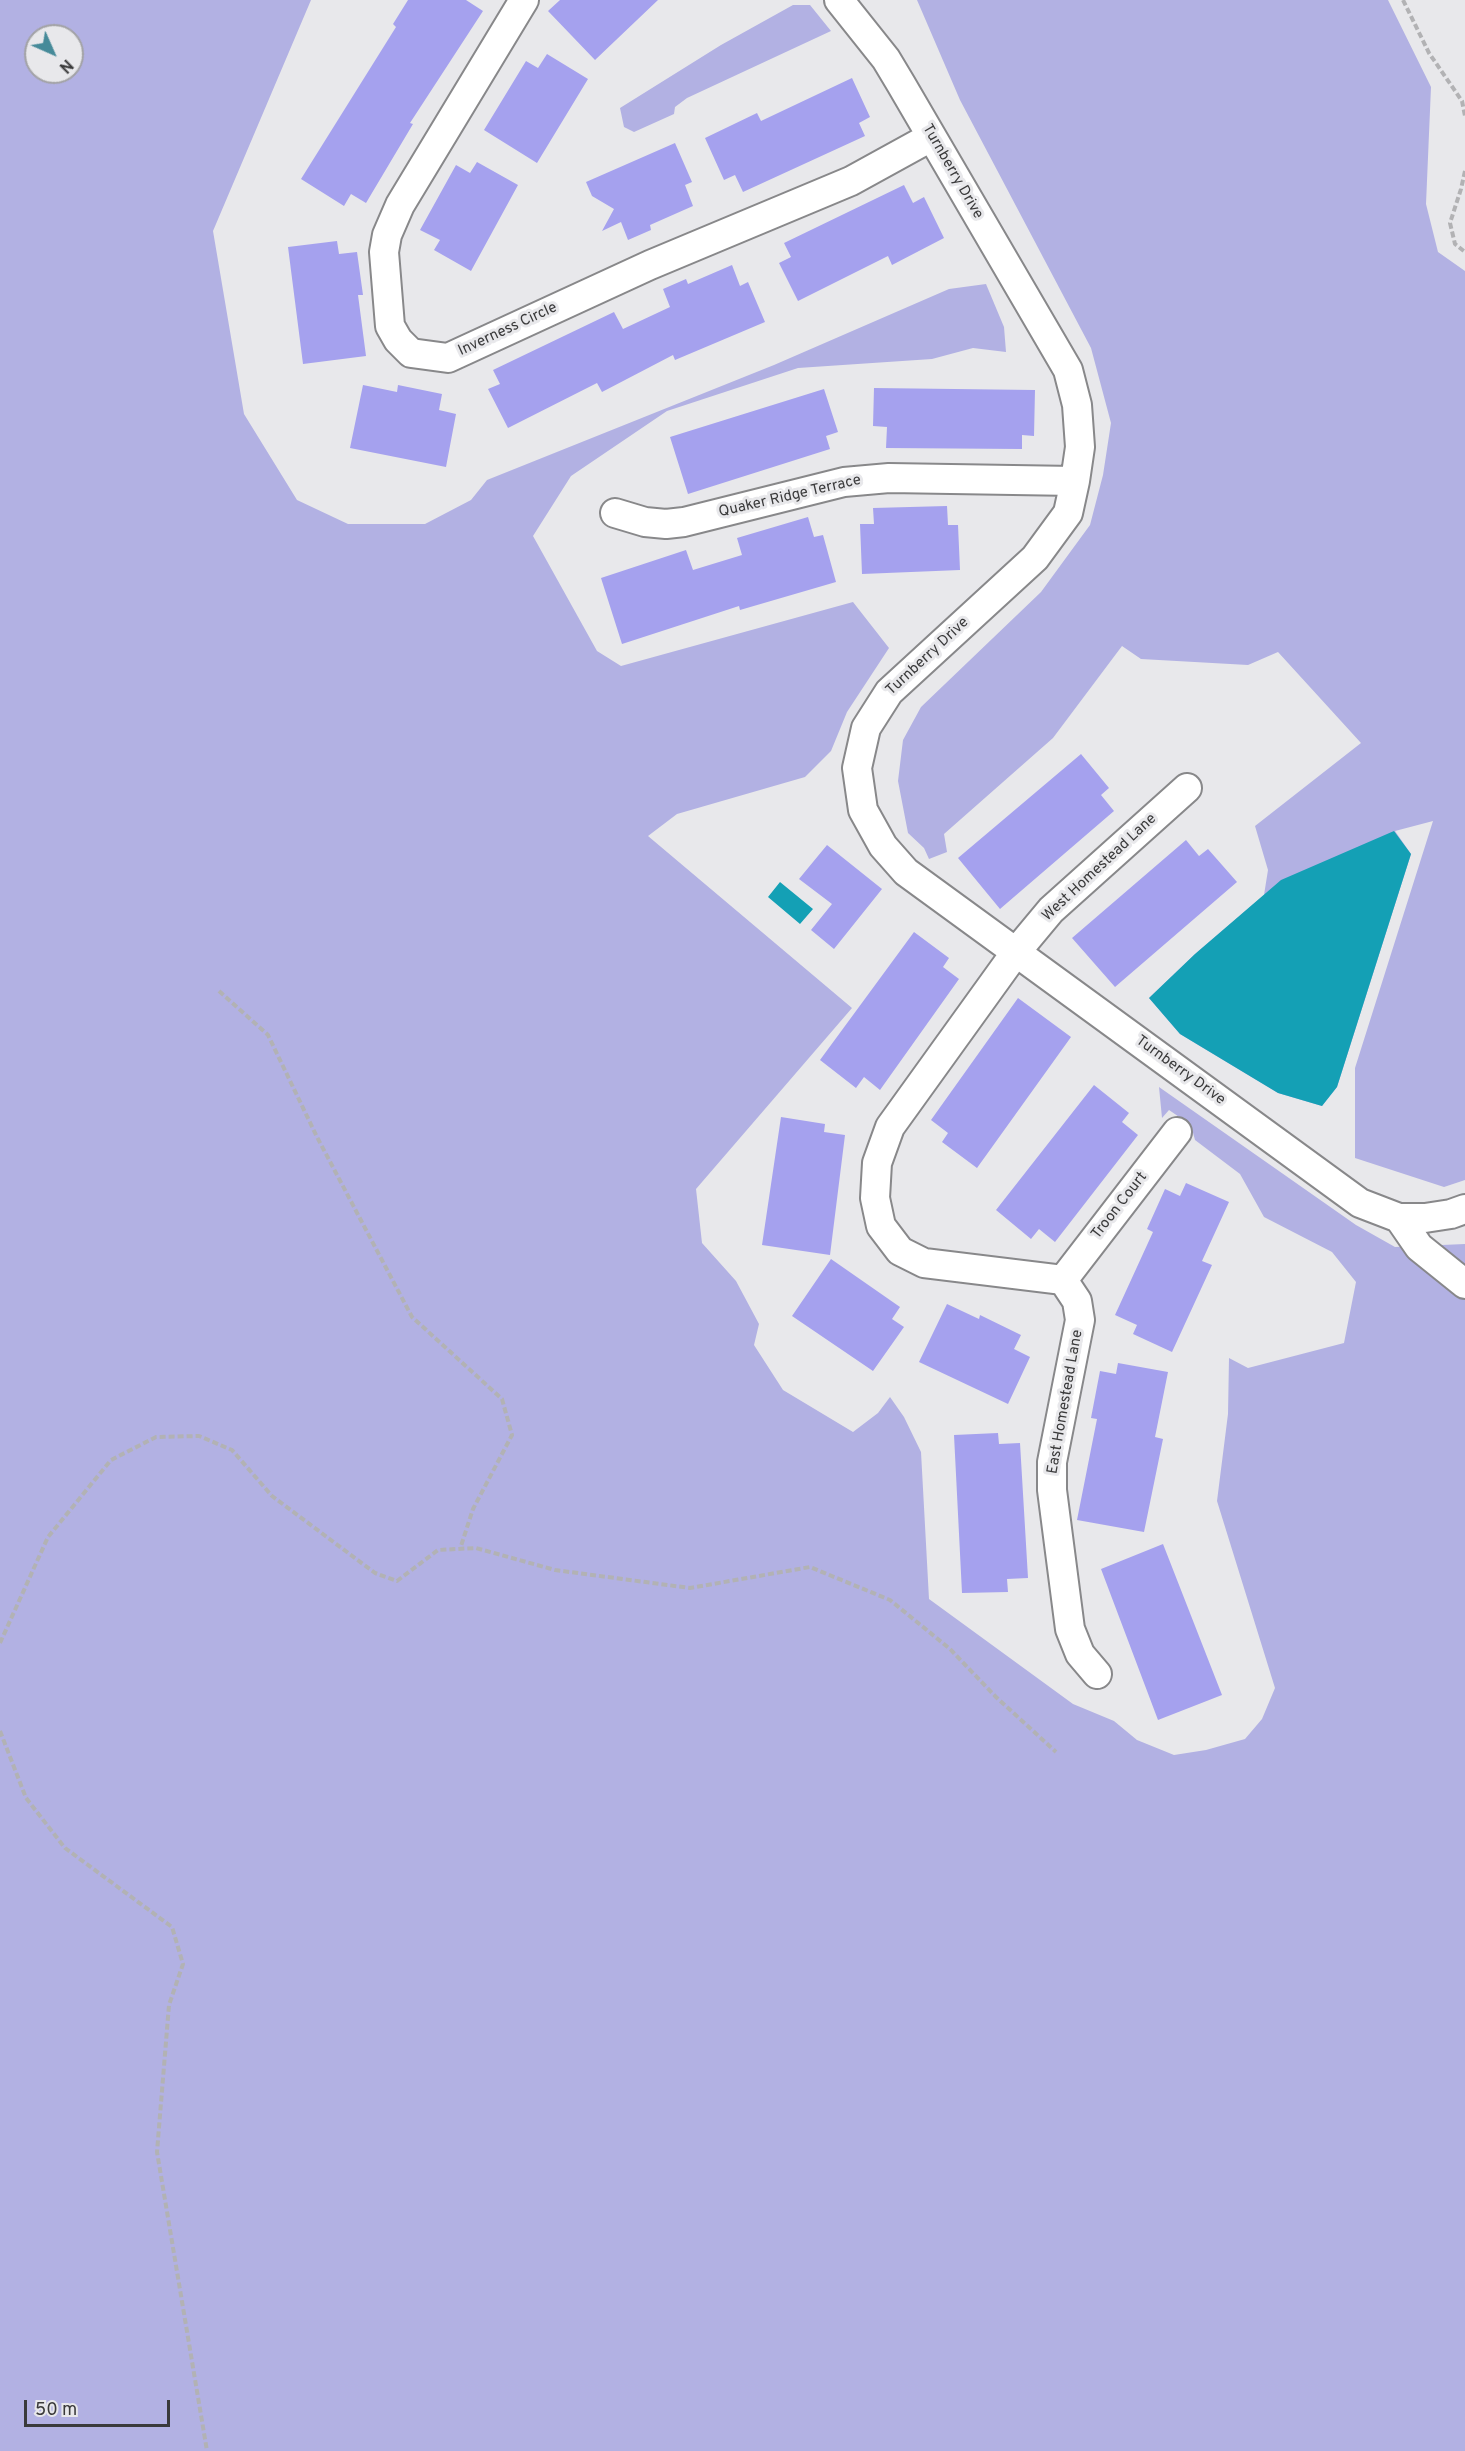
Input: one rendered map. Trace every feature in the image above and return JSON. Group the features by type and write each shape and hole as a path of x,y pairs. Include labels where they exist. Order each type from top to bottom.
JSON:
{"street":[{"name":"Inverness Circle","path":"524,0 400,205 387,235 384,252 390,326 398,340 411,353 448,358 650,265 851,181 931,137"},
{"name":"Turnberry Drive","path":"839,0 886,59 1068,370 1077,405 1080,447 1068,513 1035,558 889,692 866,728 857,768 863,810 883,846 906,872 1360,1203 1399,1218 1425,1218 1465,1209"},
{"name":"Quaker Ridge Terrace","path":"615,513 645,522 666,524 684,522 844,482 889,478 1075,481"},
{"name":"West Homestead Lane","path":"1016,952 1051,910 1187,788"},
{"path":"1016,952 890,1126 877,1163 875,1198 881,1226 900,1251 924,1263 1063,1281"},
{"name":"Troon Court","path":"1063,1281 1177,1132"},
{"path":"1399,1218 1419,1247 1465,1284"},
{"name":"East Homestead Lane","path":"1063,1281 1077,1301 1080,1320 1052,1462 1052,1490 1070,1629 1080,1654 1097,1674"}],"path":[{"path":"1403,0 1430,53 1461,101 1465,116"},
{"path":"1465,171 1450,223 1455,244 1465,252"},
{"path":"219,991 268,1035 317,1137 412,1317 502,1399 512,1435 473,1509 460,1549"},
{"path":"0,1643 48,1537 111,1460 156,1437 200,1436 232,1450 272,1496 375,1573 397,1581 438,1550 476,1548 555,1570 690,1588 810,1566 890,1600 950,1649 996,1697 1056,1752"},
{"path":"0,1731 26,1798 65,1848 172,1927 183,1964 169,2005 158,2152 207,2451"}],"shaded area":[{"path":"0,0 311,0 213,231 244,414 297,500 348,524 425,524 471,500 487,480 774,365 949,289 986,284 1004,327 1006,352 973,348 932,359 798,368 667,411 571,476 533,536 597,651 621,666 853,602 889,648 847,712 831,751 805,777 677,814 648,836 852,1008 696,1189 702,1243 736,1281 759,1324 754,1345 783,1390 853,1432 878,1413 890,1397 904,1417 921,1452 929,1599 1073,1704 1114,1721 1137,1740 1174,1755 1206,1750 1245,1739 1262,1719 1275,1688 1217,1501 1228,1414 1229,1358 1248,1368 1344,1343 1356,1282 1332,1252 1264,1217 1240,1174 1195,1140 1191,1125 1169,1110 1162,1118 1159,1087 1356,1225 1395,1247 1465,1244 1465,2451 0,2451"},
{"path":"917,0 1388,0 1431,87 1426,204 1438,252 1465,271 1465,1180 1444,1187 1355,1158 1355,1068 1433,821 1395,831 1411,854 1337,1087 1322,1106 1278,1093 1180,1034 1149,998 1195,954 1264,895 1268,870 1255,826 1361,743 1278,652 1248,665 1141,659 1122,646 1053,738 944,834 947,852 929,859 924,848 908,833 898,781 903,740 921,707 1041,592 1090,525 1103,475 1111,423 1091,348 960,100"},
{"path":"793,5 810,5 831,31 687,98 675,107 674,114 634,132 624,127 620,108 721,45"},
{"path":"1394,831 1411,854 1337,1087 1322,1106 1278,1093 1180,1034 1149,998 1195,954 1281,880"},
{"path":"780,882 813,909 800,924 768,897"}],"building":[{"path":"408,0 466,0 483,11 410,123 413,124 366,203 351,194 344,206 301,179 396,27 393,24"},
{"path":"560,0 658,0 595,60 548,11"},
{"path":"547,54 588,79 537,163 484,130 526,61 538,68"},
{"path":"852,78 870,117 859,123 865,136 743,192 735,175 724,180 705,138 757,113 761,121"},
{"path":"675,143 692,182 685,185 693,206 650,225 651,230 628,240 621,222 602,231 614,209 592,196 586,182"},
{"path":"477,162 518,185 471,271 434,250 440,240 420,230 456,165 470,173"},
{"path":"904,185 913,203 924,197 944,238 892,265 888,256 798,301 779,263 791,257 784,243"},
{"path":"337,241 339,254 357,252 363,295 358,295 366,356 303,364 288,247"},
{"path":"732,265 740,286 748,282 765,322 675,360 673,355 602,392 597,383 508,428 488,389 500,384 493,370 614,312 623,329 670,307 663,289 686,279 688,284"},
{"path":"363,385 397,392 398,385 442,394 439,410 456,414 446,467 350,448"},
{"path":"874,388 1035,390 1034,436 1022,435 1022,449 886,448 887,427 873,426"},
{"path":"824,389 838,432 826,436 830,449 688,494 670,437"},
{"path":"947,506 948,525 958,525 960,570 862,574 860,524 874,524 873,508"},
{"path":"808,517 814,537 823,535 836,582 740,610 739,606 622,644 601,578 686,550 693,570 742,555 737,538"},
{"path":"1081,754 1109,788 1101,795 1114,811 1000,909 958,858"},
{"path":"1186,840 1199,856 1208,849 1237,882 1115,987 1072,938"},
{"path":"827,845 882,889 834,949 811,930 832,904 799,879"},
{"path":"914,932 949,958 943,967 959,979 880,1090 864,1077 856,1088 820,1060"},
{"path":"1018,998 1071,1037 977,1168 942,1142 948,1133 931,1120"},
{"path":"1094,1085 1129,1113 1122,1122 1138,1135 1055,1242 1039,1229 1031,1239 996,1210"},
{"path":"781,1117 825,1124 824,1132 845,1135 830,1255 762,1245"},
{"path":"1186,1183 1229,1202 1202,1261 1212,1265 1172,1352 1133,1334 1137,1325 1115,1315 1153,1232 1147,1229 1165,1189 1180,1196"},
{"path":"831,1259 900,1307 892,1319 904,1327 873,1371 792,1316"},
{"path":"947,1304 979,1319 980,1315 1021,1335 1014,1349 1030,1357 1008,1404 919,1362"},
{"path":"1118,1363 1168,1372 1155,1437 1163,1439 1144,1532 1077,1520 1097,1419 1091,1418 1100,1371 1116,1374"},
{"path":"998,1433 999,1444 1020,1443 1028,1578 1007,1579 1008,1592 962,1593 954,1435"},
{"path":"1163,1544 1222,1695 1158,1720 1101,1569"}]}
